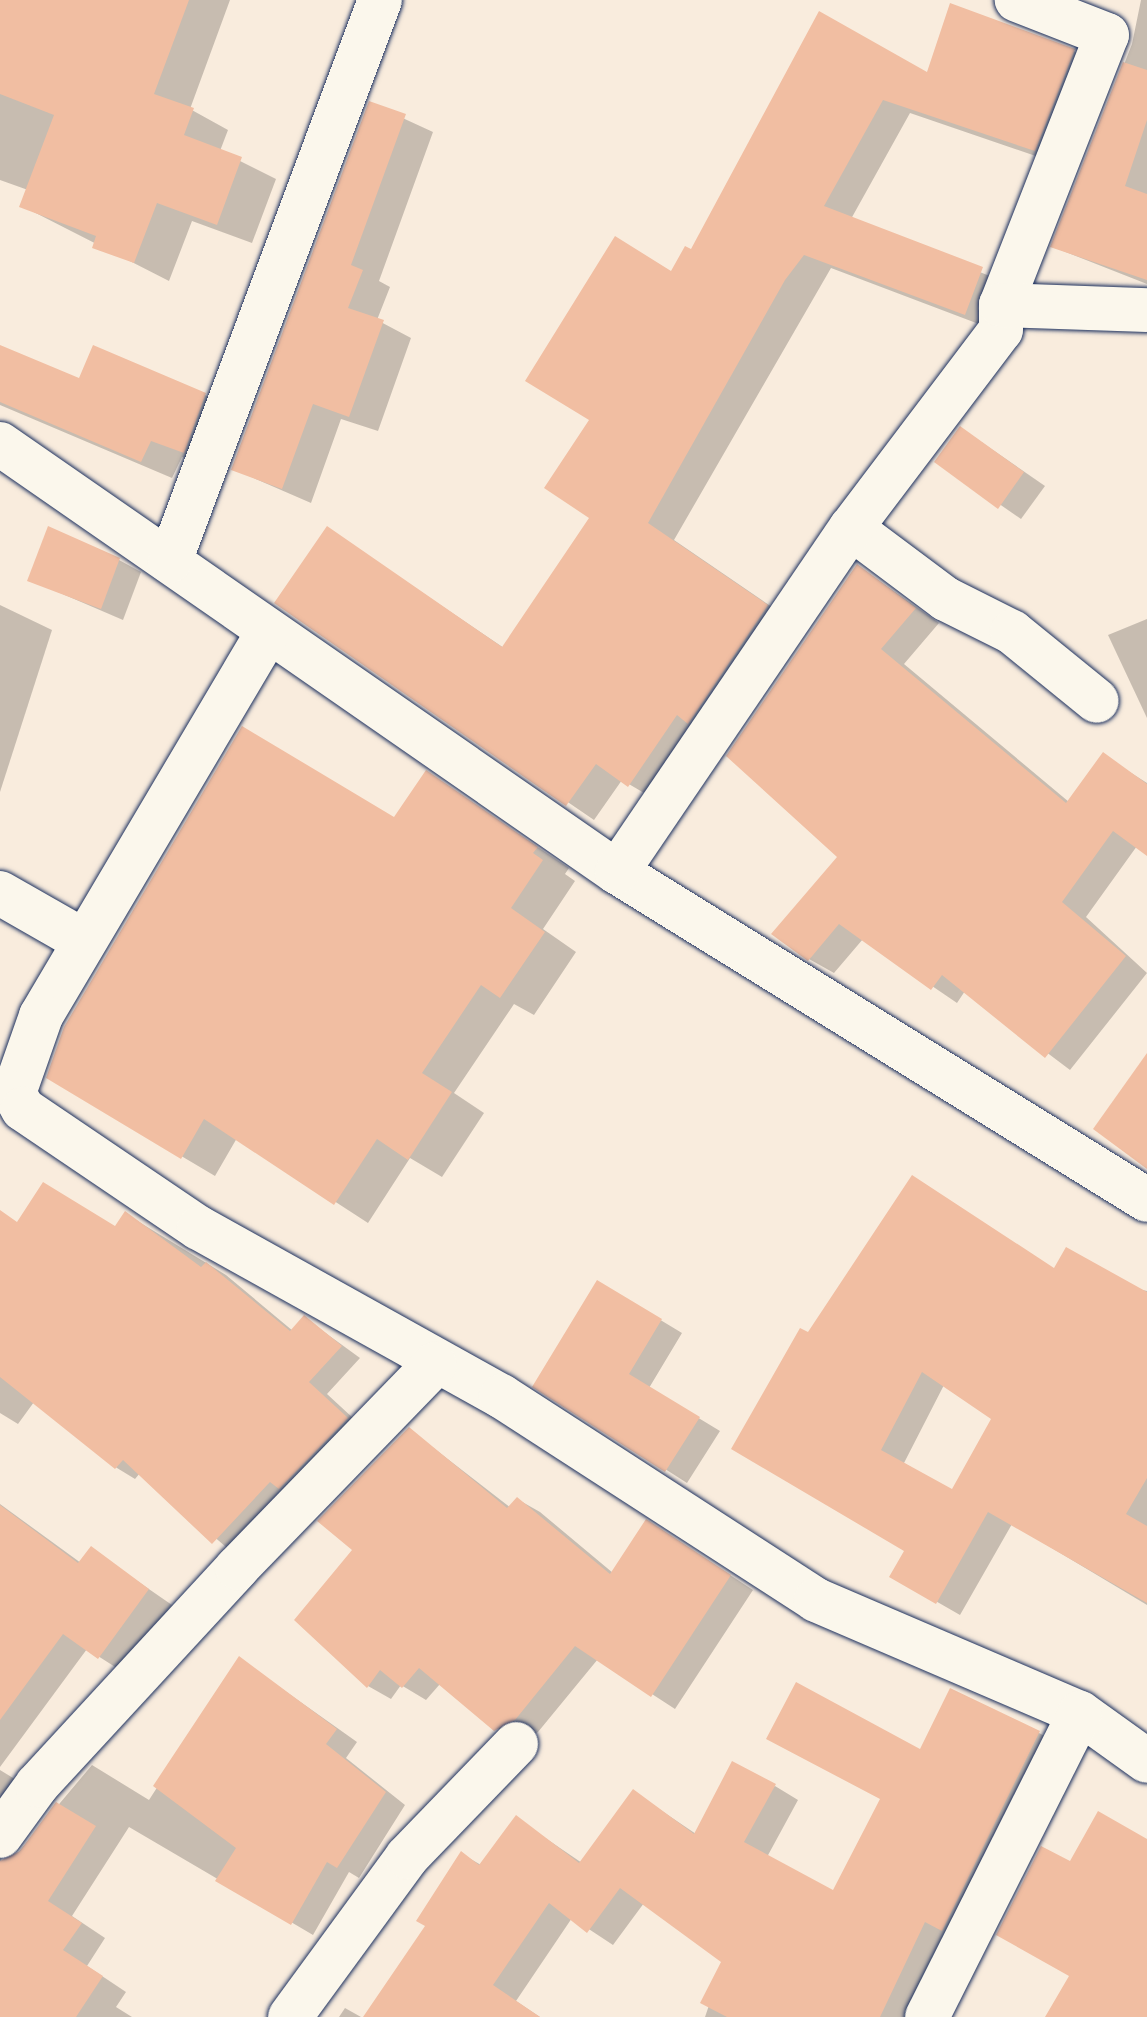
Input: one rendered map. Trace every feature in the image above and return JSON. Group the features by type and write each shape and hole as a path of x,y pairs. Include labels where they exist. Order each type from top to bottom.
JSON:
{"street":[{"path":"170,561 380,0"},
{"path":"617,872 851,528 1001,330 1001,305 1107,35 1017,0"},
{"path":"1001,305 1147,310"},
{"path":"0,444 617,872 1147,1200"},
{"path":"851,528 946,599 1012,632 1097,701"},
{"path":"268,632 82,940 21,1062 14,1093 23,1109 199,1228 435,1364 501,1396 816,1600 1080,1713 1147,1761"},
{"path":"0,893 82,940"},
{"path":"0,1836 37,1785 237,1568 435,1364"},
{"path":"927,2017 1080,1713"},
{"path":"290,2017 407,1857 516,1744"}],"building":[{"path":"0,0 189,0 154,94 194,108 184,135 242,157 217,225 157,203 134,263 92,248 96,236 19,207 54,115 0,94"},
{"path":"950,3 1075,49 1035,151 883,100 824,206 983,267 965,315 804,255 785,280 648,523 768,605 688,724 677,715 628,787 596,764 566,806 274,603 327,526 502,647 589,518 544,488 589,420 525,381 615,236 671,271 685,246 691,249 819,11 927,72"},
{"path":"1123,62 1147,70 1147,120 1125,186 1147,194 1147,280 1050,247"},
{"path":"369,101 406,114 351,265 363,270 348,308 384,320 349,417 313,404 282,489 231,470"},
{"path":"0,345 79,378 93,345 206,393 184,453 151,441 141,462 0,402"},
{"path":"960,426 1024,472 998,509 934,462"},
{"path":"48,526 120,558 101,609 27,581"},
{"path":"857,564 916,608 881,649 1066,803 1103,752 1147,784 1147,856 1113,831 1062,902 1126,956 1045,1058 942,975 931,990 839,924 808,961 771,934 837,857 726,756"},
{"path":"242,726 394,817 426,770 538,847 533,853 543,860 511,908 545,932 500,998 481,985 422,1073 452,1092 408,1160 377,1139 334,1205 204,1119 181,1159 46,1078 64,1027"},
{"path":"1147,1053 1147,1169 1093,1129"},
{"path":"912,1175 1054,1268 1066,1247 1147,1292 1147,1478 1126,1514 1147,1526 1147,1603 988,1512 936,1604 889,1577 904,1551 731,1449 800,1328 808,1332","holes":["922,1372 991,1419 952,1489 881,1450"]},
{"path":"43,1182 115,1226 125,1211 201,1267 206,1262 290,1331 304,1315 342,1346 309,1382 348,1418 279,1489 270,1482 212,1544 123,1460 115,1469 0,1377 0,1210 17,1222"},
{"path":"597,1280 662,1319 629,1374 700,1417 665,1472 532,1387"},
{"path":"409,1427 507,1508 517,1497 610,1574 646,1519 731,1575 651,1697 575,1646 515,1720 494,1731 419,1668 402,1688 380,1670 367,1688 294,1620 352,1550 317,1521"},
{"path":"0,1505 78,1563 91,1546 149,1589 98,1659 63,1634 0,1720"},
{"path":"239,1656 337,1729 326,1744 386,1792 337,1868 327,1862 291,1925 215,1881 236,1848 153,1786"},
{"path":"796,1682 920,1749 950,1688 1040,1731 942,1931 925,1922 880,2017 727,2017 700,2003 721,1962 620,1888 587,1933 549,1903 493,1985 540,2017 363,2017 425,1926 416,1921 461,1851 479,1865 516,1815 579,1863 633,1789 694,1834 732,1761 776,1784 744,1842 833,1890 880,1799 766,1739"},
{"path":"56,1802 96,1826 48,1901 82,1923 63,1950 103,1976 76,2017 0,2017 0,1861 20,1851"},
{"path":"1098,1811 1147,1839 1147,2017 1045,2017 1069,1976 996,1935 1041,1846 1070,1861"}]}
